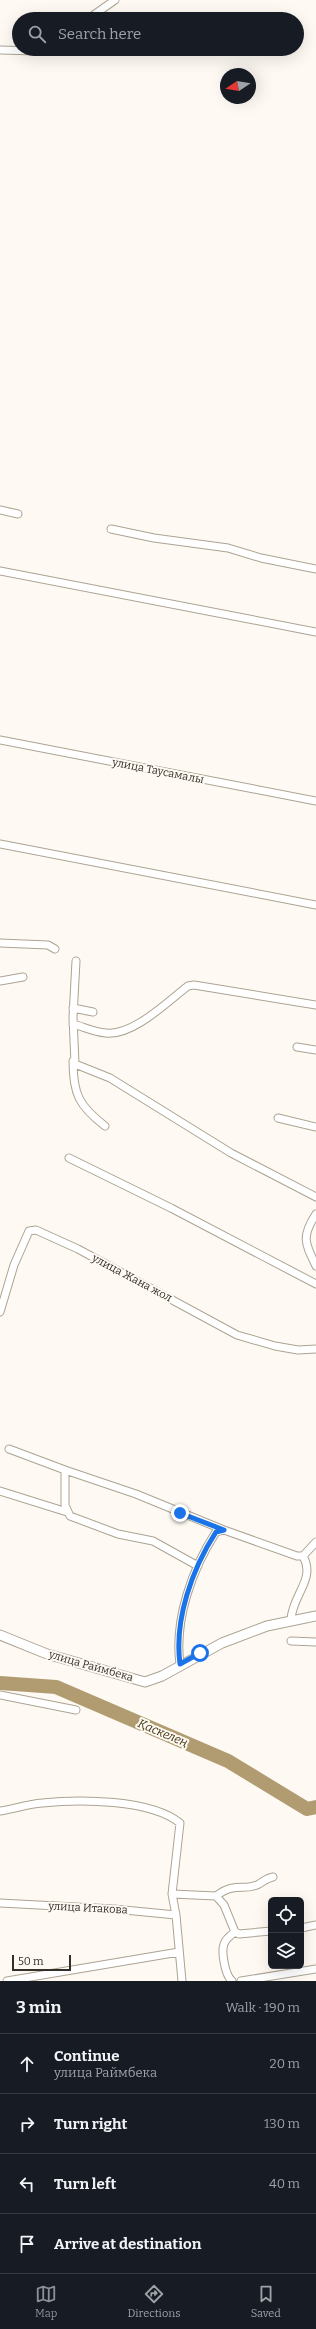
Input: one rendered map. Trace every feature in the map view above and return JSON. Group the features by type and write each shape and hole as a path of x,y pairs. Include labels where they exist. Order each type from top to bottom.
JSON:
{"street":[{"path":"98,12 114,0"},
{"path":"0,50 12,51"},
{"path":"0,510 18,514"},
{"path":"111,529 154,538 228,548 268,560 316,569"},
{"path":"0,571 316,632"},
{"name":"улица Таусамалы","path":"0,740 316,801"},
{"path":"0,844 316,905"},
{"path":"0,943 48,946 55,950"},
{"path":"76,961 73,1008 73,1080 78,1096 86,1111 105,1126"},
{"path":"0,982 23,977"},
{"path":"73,1024 105,1033 119,1032 138,1023 188,986 194,984 316,1005"},
{"path":"73,1008 93,1012"},
{"path":"297,1047 316,1050"},
{"path":"73,1061 77,1066 110,1078 231,1153 316,1197"},
{"path":"278,1118 316,1127"},
{"path":"69,1158 171,1208 316,1284"},
{"path":"316,1214 305,1236 307,1246 316,1266"},
{"name":"улица Жана жол","path":"0,1312 14,1265 30,1231 36,1230 72,1246 237,1335 275,1346 298,1350 316,1349"},
{"path":"9,1449 136,1494 224,1530 297,1556 303,1556 316,1542"},
{"path":"65,1470 67,1512"},
{"path":"0,1491 67,1512 76,1519 118,1534 153,1541 198,1566"},
{"path":"180,1664 178,1639 190,1584 216,1532 224,1530"},
{"path":"292,1619 294,1606 310,1572 309,1564 303,1556"},
{"name":"улица Раймбека","path":"0,1635 47,1654 145,1682 162,1676 180,1664 222,1643 267,1626 292,1619 316,1616"},
{"path":"291,1641 316,1642"},
{"path":"0,1695 76,1710"},
{"path":"0,1811 42,1803 95,1801 134,1805 170,1816 180,1823 172,1894 176,1915 182,1981"},
{"path":"172,1894 216,1896 226,1889 259,1884 263,1880 273,1877"},
{"path":"216,1896 224,1905 235,1932 239,1934 268,1932"},
{"name":"улица Итакова","path":"0,1903 114,1909 176,1915"},
{"path":"304,1927 316,1925"},
{"path":"232,1981 226,1970 223,1946 228,1937 235,1932"},
{"path":"7,1981 179,1952"},
{"path":"241,1981 316,1969"}],"waterway":[{"name":"Қаскелең","path":"0,1683 56,1687 228,1761 307,1809 316,1807"}],"route":[{"path":"180,1513 224,1530 216,1532 190,1584 178,1639 180,1664 200,1653"}]}
